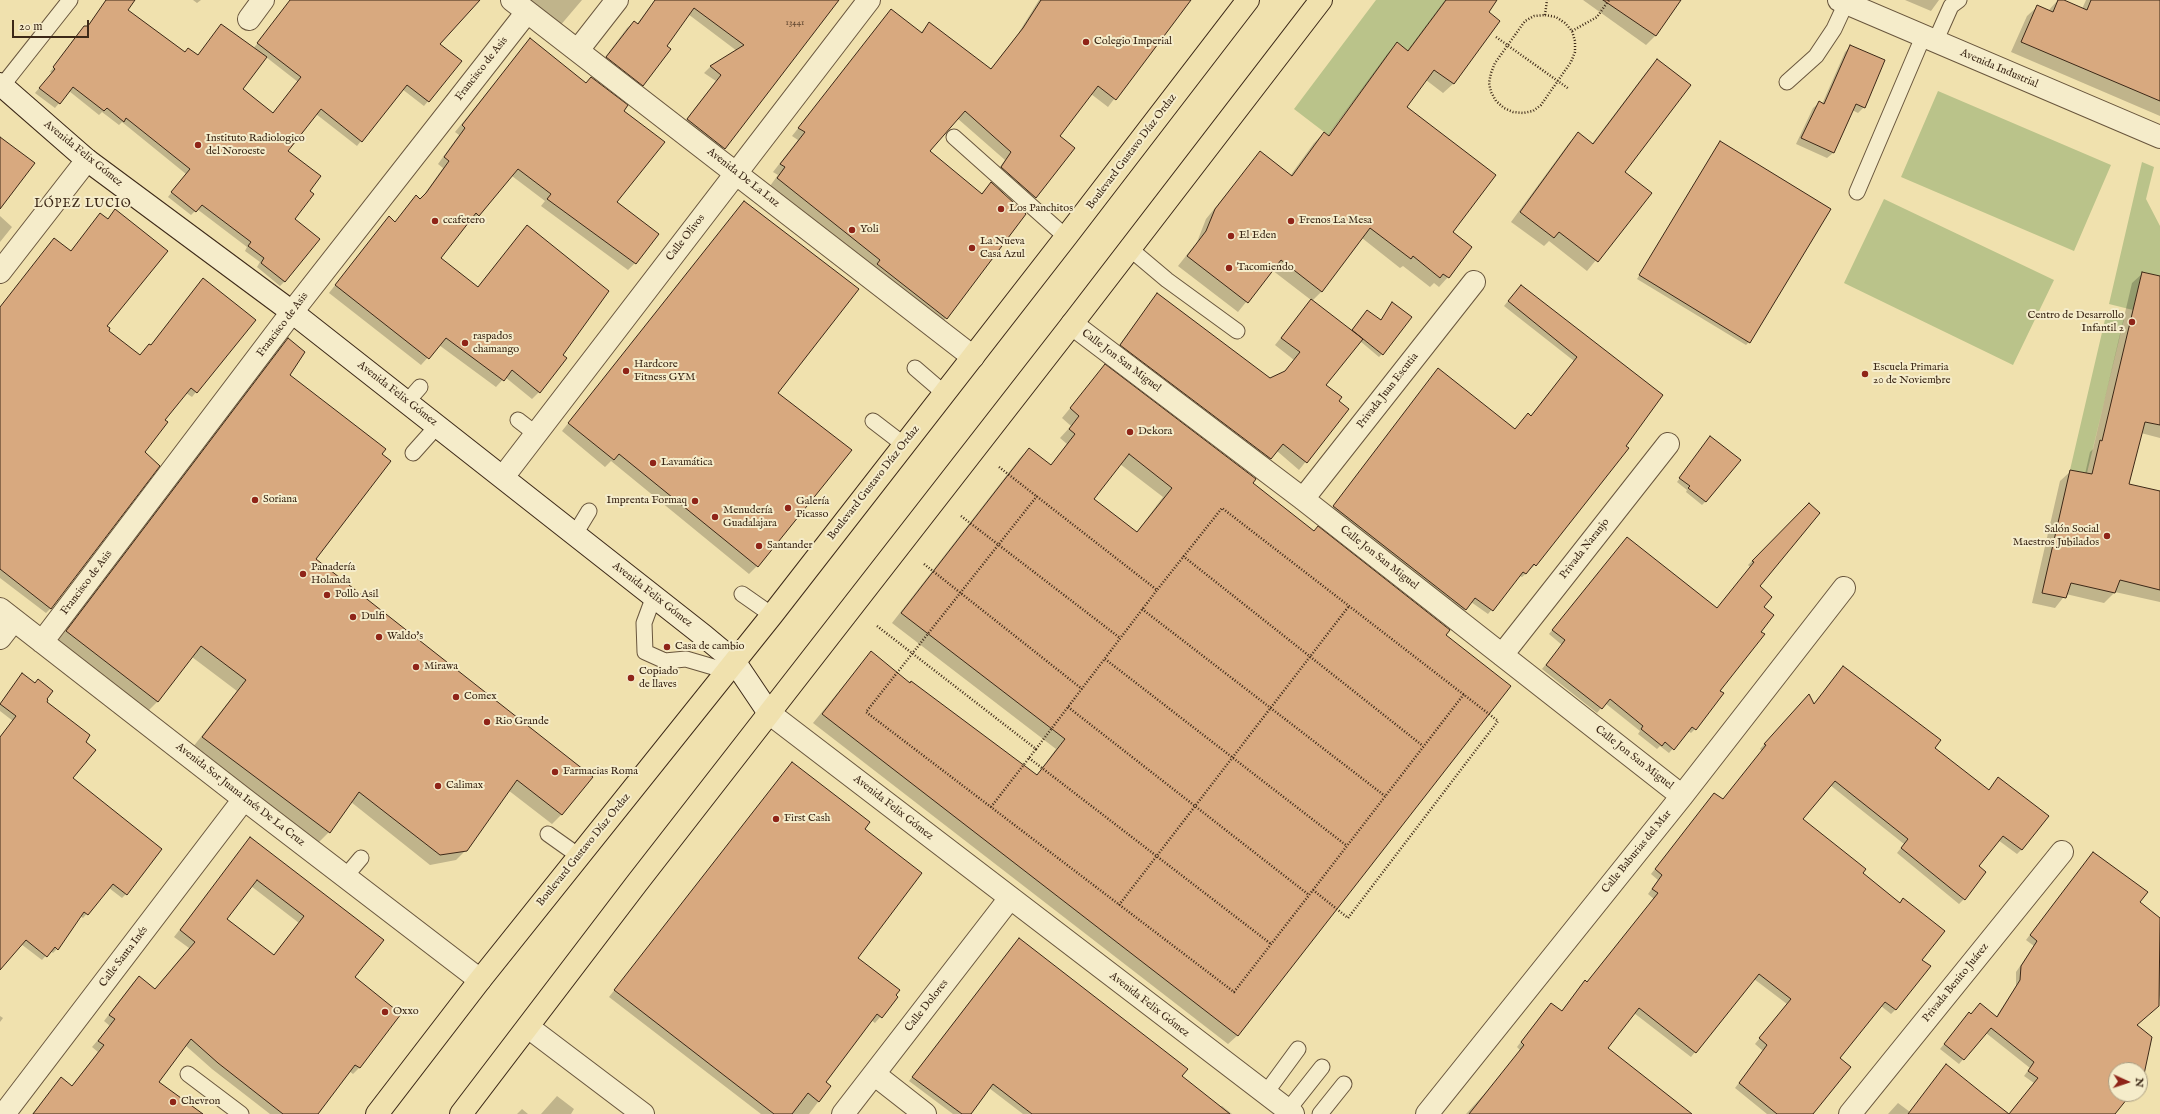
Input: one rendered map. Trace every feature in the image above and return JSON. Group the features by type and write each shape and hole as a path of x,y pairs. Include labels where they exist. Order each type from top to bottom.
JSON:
{"main road":[{"name":"Boulevard Gustavo Díaz Ordaz","path":"377,1114 480,980 772,615 1248,0"},
{"path":"461,1114 637,883 1072,324 1320,0"}],"street":[{"path":"249,19 264,0"},
{"path":"578,50 617,0"},
{"name":"Calle Olivos","path":"503,477 870,0"},
{"name":"Avenida Industrial","path":"1842,2 2160,137"},
{"name":"Avenida De La Luz","path":"520,6 973,357"},
{"name":"Francisco de Asis","path":"42,642 292,312 520,6"},
{"name":"Avenida Felix Gómez","path":"1,85 87,160 292,312 413,394 438,425 654,596 730,666 769,713 1290,1112"},
{"path":"0,272 87,160"},
{"name":"Privada Juan Escutia","path":"1303,499 1474,282"},
{"name":"Calle Jon San Miguel","path":"1072,324 1303,499 1682,796"},
{"name":"Privada Naranjo","path":"1502,655 1668,444"},
{"name":"Calle Baburias del Mar","path":"1427,1114 1682,796 1844,588"},
{"path":"0,638 7,615"},
{"name":"Avenida Sor Juana Inés De La Cruz","path":"7,615 480,980"},
{"name":"Calle Santa Inés","path":"8,1113 244,799"},
{"name":"Privada Benito Juárez","path":"1850,1114 2062,852"},
{"name":"Calle Dolores","path":"843,1114 1010,898"},
{"path":"528,1027 643,1114"},
{"path":"874,1074 926,1114"}],"lane":[{"path":"1,85 70,0"},
{"path":"1857,192 1929,40 1951,6 1959,0"},
{"path":"1787,82 1816,56 1834,29 1842,2"},
{"path":"954,137 1066,237"},
{"path":"1129,248 1163,276 1237,331"},
{"path":"915,368 944,393"},
{"path":"518,420 536,434"},
{"path":"874,421 904,444"},
{"path":"413,452 438,425"},
{"path":"575,534 589,511"},
{"path":"742,594 772,615"},
{"path":"654,596 644,623 645,652 665,661 686,659 730,666"},
{"path":"548,834 579,856"},
{"path":"345,877 361,858"},
{"path":"1265,1094 1298,1049"},
{"path":"1290,1112 1322,1067"},
{"path":"188,1074 241,1114"},
{"path":"1320,1114 1344,1084"}],"path":[{"path":"1545,15 1547,0"},
{"path":"1572,31 1597,17 1609,0"},
{"path":"1545,15 1556,17 1565,22 1572,31 1576,41 1575,52 1571,62 1541,105 1533,111 1523,113 1513,112 1504,108 1494,97 1489,83 1490,72 1525,21 1534,16 1545,15"},
{"path":"1496,37 1569,89"},
{"path":"999,467 1157,590"},
{"path":"1037,496 866,712 1234,992 1464,694"},
{"path":"991,807 1142,609 1222,508 1498,721 1348,918 1313,890"},
{"path":"961,516 1120,638"},
{"path":"1183,556 1423,746"},
{"path":"924,564 1082,689"},
{"path":"1119,905 1349,606"},
{"path":"1142,609 1385,796"},
{"path":"877,626 1036,749"},
{"path":"1105,658 1347,846"},
{"path":"1068,707 1309,895"},
{"path":"1029,758 1272,944"}],"green space":[{"path":"1376,0 1446,0 1408,51 1397,43 1328,135 1294,109"},
{"path":"1938,91 2111,165 2074,251 1901,177"},
{"path":"2142,162 2154,167 2146,199 2160,226 2160,276 2142,272 2133,310 2109,304"},
{"path":"1884,199 2054,280 2013,365 1844,283"},
{"path":"2107,311 2125,315 2087,473 2070,470"}],"building":[{"path":"106,0 135,0 128,10 185,52 188,48 198,55 221,24 267,57 243,89 273,113 301,77 257,43 290,0 480,0 440,44 462,61 429,102 407,85 362,142 321,109 288,151 321,176 310,191 314,194 295,219 320,239 285,282 261,263 264,258 248,246 251,242 202,205 196,212 171,192 190,169 126,118 124,122 107,108 104,111 73,87 60,104 39,88 55,69 53,67 84,26 88,26"},
{"path":"655,0 839,0 725,149 687,119 721,75 710,66 744,45 694,8 667,46 671,49 643,86 606,57 634,21 638,24"},
{"path":"1041,0 1191,0 1116,100 1098,86 1060,136 1075,148 1036,198 1001,167 1011,152 965,111 930,151 982,194 991,182 1026,214 947,319 877,264 880,260 777,178 785,167 780,164 805,132 798,128 891,9 922,33 929,22 991,69 1023,28"},
{"path":"1446,0 1497,0 1489,12 1500,21 1454,84 1434,70 1407,107 1496,175 1453,232 1472,247 1449,278 1443,274 1440,278 1413,256 1411,259 1370,228 1322,292 1281,260 1248,303 1187,256 1206,231 1215,209 1260,151 1292,176 1324,132 1329,136 1397,42 1408,51"},
{"path":"1603,0 1681,0 1656,36"},
{"path":"2058,0 2064,0 2087,10 2091,0 2160,0 2160,101 2021,42 2037,5 2053,12"},
{"path":"530,38 586,83 591,77 628,105 624,111 665,142 617,202 659,234 636,264 547,199 551,194 518,169 479,216 476,213 441,258 478,287 527,225 609,291 563,355 567,358 540,393 512,370 504,381 446,338 429,359 335,285 389,216 395,222 416,195 420,199 426,193 449,161 444,157 465,128 462,125"},
{"path":"1850,45 1885,60 1865,108 1856,104 1834,153 1801,138 1819,101 1824,104"},
{"path":"1657,59 1691,85 1625,172 1652,193 1598,262 1559,232 1554,238 1520,212 1578,132 1593,144"},
{"path":"0,137 35,163 0,209"},
{"path":"1720,141 1831,209 1750,343 1639,275"},
{"path":"744,201 859,289 778,393 852,450 758,567 619,454 614,460 568,423"},
{"path":"115,209 168,251 107,326 110,328 109,331 140,355 149,344 151,345 203,278 256,320 197,393 191,388 165,420 168,422 145,452 160,466 51,609 0,569 0,307 54,238 71,251 100,213 108,219"},
{"path":"2142,272 2160,276 2160,425 2145,422 2129,484 2160,491 2160,590 2120,580 2115,593 2071,583 2066,598 2042,593 2070,470 2092,474 2100,440 2102,441"},
{"path":"1521,285 1663,395 1626,446 1629,448 1536,566 1534,564 1526,574 1523,572 1493,611 1475,598 1466,610 1333,506 1438,368 1515,429 1528,413 1531,416 1577,357 1508,301"},
{"path":"1157,293 1270,378 1285,371 1300,352 1281,338 1311,299 1363,339 1326,385 1342,397 1339,401 1349,409 1307,463 1283,444 1271,459 1120,345"},
{"path":"1392,302 1412,317 1383,355 1352,330 1367,310 1381,320"},
{"path":"288,338 305,352 290,375 386,449 382,454 391,461 316,559 593,777 562,815 517,780 467,851 440,855 359,792 330,833 202,737 246,680 201,646 158,702 66,631"},
{"path":"1105,364 1256,479 1253,483 1314,531 1318,526 1450,630 1446,635 1511,686 1238,1036 822,714 871,651 910,683 911,681 1037,775 1065,739 901,613 1029,448 1051,465 1075,434 1069,429 1079,416 1070,408","holes":["1129,454 1172,488 1137,532 1094,499"]},
{"path":"1710,436 1741,460 1706,502 1688,488 1690,486 1679,478"},
{"path":"1809,503 1820,513 1760,586 1772,597 1764,607 1774,615 1761,632 1765,634 1720,691 1724,693 1696,730 1692,727 1674,750 1665,742 1662,746 1641,729 1643,726 1610,699 1602,709 1546,665 1565,640 1552,630 1627,537 1717,608 1754,562 1752,561"},
{"path":"1843,666 1941,740 1935,748 1989,790 1998,777 2049,816 2022,850 2003,836 1979,866 1986,872 1965,900 1901,848 1908,839 1835,781 1803,819 1866,869 1863,873 1900,903 1903,898 1945,931 1922,960 1931,966 1896,1010 1885,1002 1840,1058 1851,1067 1813,1114 1777,1114 1739,1083 1767,1045 1759,1038 1791,999 1759,974 1696,1053 1639,1008 1608,1048 1692,1114 1469,1114 1524,1045 1521,1042 1551,1003 1562,1011 1585,980 1587,982 1658,893 1652,889 1662,875 1655,869 1714,793 1723,799 1766,745 1764,744 1809,694 1814,704"},
{"path":"22,673 35,683 38,679 53,691 47,699 47,702 90,735 86,742 96,750 73,778 162,849 127,895 113,884 88,915 84,912 58,950 55,947 47,957 26,940 0,970 0,737 16,716 0,704"},
{"path":"792,762 870,822 865,829 922,873 858,958 900,990 896,995 898,997 882,1018 877,1014 826,1082 831,1086 819,1102 808,1093 792,1114 774,1114 614,990"},
{"path":"250,837 384,940 355,977 401,1014 360,1068 355,1065 318,1114 283,1114 218,1063 191,1039 159,1082 203,1114 33,1114 61,1077 72,1086 104,1045 98,1041 115,1019 109,1015 139,976 155,989 195,942 180,930","holes":["257,880 304,916 274,955 227,919"]},
{"path":"2093,852 2148,892 2140,902 2160,918 2159,1006 2137,1025 2152,1037 2147,1062 2108,1062 2108,1102 2125,1102 2115,1114 2009,1114 2038,1078 2028,1071 2034,1062 1991,1028 1964,1060 1944,1044 1969,1012 1971,1014 1980,1003 1997,1017 2020,980 2021,966 2037,941 2030,935"},
{"path":"1019,938 1188,1069 1182,1076 1230,1114 1032,1114 993,1084 971,1114 962,1114 912,1077"},
{"path":"1946,1064 1982,1093 2009,1114 1908,1114"}],"place":[{"name":"Colegio Imperial","path":"1086,42"},
{"name":"Instituto Radiologico del Noroeste","path":"198,145"},
{"name":"Los Panchitos","path":"1001,209"},
{"name":"ccafetero","path":"435,221"},
{"name":"Frenos La Mesa","path":"1291,221"},
{"name":"Yoli","path":"852,230"},
{"name":"El Eden","path":"1231,236"},
{"name":"La Nueva Casa Azul","path":"972,248"},
{"name":"Tacomiendo","path":"1229,268"},
{"name":"Centro de Desarrollo Infantil 2","path":"2132,322"},
{"name":"raspados chamango","path":"465,343"},
{"name":"Hardcore Fitness GYM","path":"626,371"},
{"name":"Escuela Primaria 20 de Noviembre","path":"1865,374"},
{"name":"Dekora","path":"1130,432"},
{"name":"Lavamática","path":"653,463"},
{"name":"Soriana","path":"255,500"},
{"name":"Imprenta Formaq","path":"695,501"},
{"name":"Galería Picasso","path":"788,508"},
{"name":"Menudería Guadalajara","path":"715,517"},
{"name":"Salón Social Maestros Jubilados","path":"2107,536"},
{"name":"Santander","path":"759,546"},
{"name":"Panadería Holanda","path":"303,574"},
{"name":"Pollo Asil","path":"327,595"},
{"name":"Dulfi","path":"353,617"},
{"name":"Waldo's","path":"379,637"},
{"name":"Casa de cambio","path":"667,647"},
{"name":"Mirawa","path":"416,667"},
{"name":"Copiado de llaves","path":"631,678"},
{"name":"Comex","path":"456,697"},
{"name":"Rio Grande","path":"487,722"},
{"name":"Farmacias Roma","path":"555,772"},
{"name":"Calimax","path":"438,786"},
{"name":"First Cash","path":"776,819"},
{"name":"Oxxo","path":"385,1012"},
{"name":"Chevron","path":"173,1102"}],"district":[{"name":"LÓPEZ LUCIO","path":"83,205"}]}
